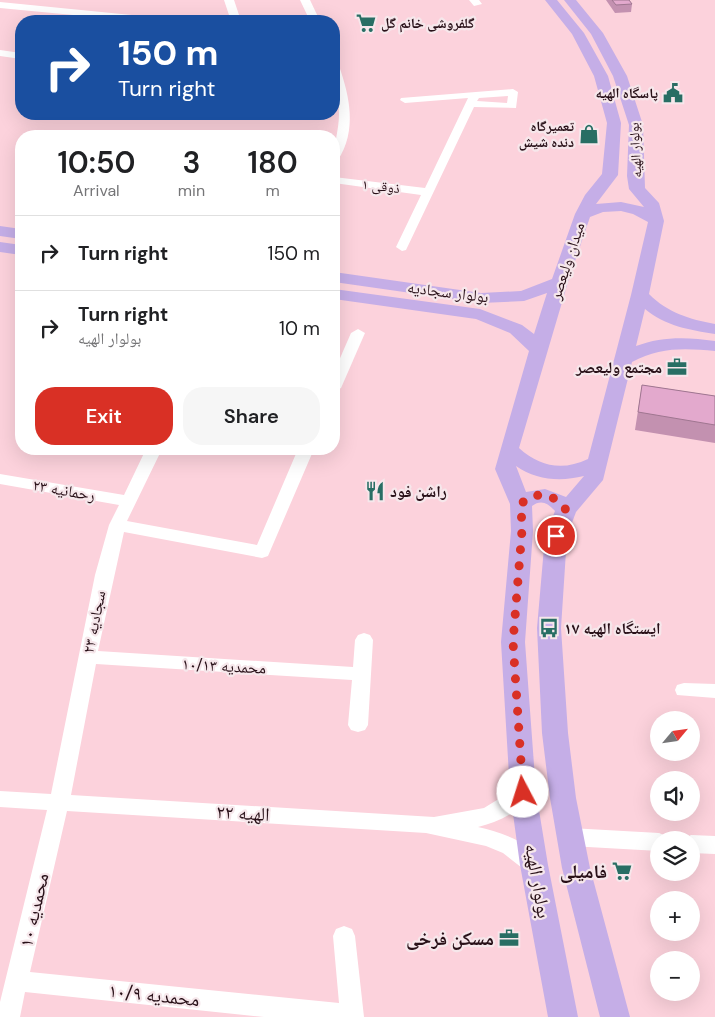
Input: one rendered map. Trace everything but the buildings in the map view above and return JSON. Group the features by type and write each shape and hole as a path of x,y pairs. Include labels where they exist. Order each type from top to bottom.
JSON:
{"main road":[{"name":"بولوار الهیه","path":"551,0 578,33 601,76 614,123 610,175 604,185 591,198 583,214"},
{"name":"بولوار الهیه","path":"570,0 597,33 620,76 636,125 635,176 637,189 652,203 656,221"},
{"path":"604,185 609,189 619,192 630,192 637,189"},
{"name":"میدان ولیعصر","path":"521,504 505,469 509,449 559,282 583,214 598,207 625,206 648,214 656,221"},
{"path":"615,1017 576,868 570,837 555,732 549,628 556,536 566,510 593,480 599,462 656,221"},
{"path":"0,231 15,233"},
{"path":"0,247 15,249"},
{"name":"بولوار سجادیه","path":"340,278 481,298 510,298 534,294 559,282"},
{"name":"بولوار سجادیه","path":"340,295 480,314 502,322 527,337 539,351"},
{"path":"640,295 653,309 676,321 715,329"},
{"path":"502,322 520,318 524,313 523,307 510,298"},
{"path":"671,343 662,337 659,330 665,324 676,321"},
{"path":"624,359 643,348 671,343 715,346"},
{"path":"509,449 520,461 526,464 539,470 562,474 583,471 599,462"},
{"path":"521,504 528,498 539,495 551,496 561,502 566,510"},
{"name":"بولوار الهیه","path":"521,504 522,530 513,642 523,792 534,865 563,1017"}],"street":[{"path":"229,0 234,15"},
{"path":"305,0 312,15"},
{"path":"0,5 23,4 113,15"},
{"path":"0,53 15,55"},
{"path":"340,99 346,126 340,142"},
{"path":"402,247 473,99 405,100"},
{"name":"ذوقی ۱","path":"340,181 429,192"},
{"path":"340,374 358,333"},
{"name":"سجادیه ۲۳","path":"59,802 104,575 117,525 151,455"},
{"path":"117,525 262,552 303,455"},
{"name":"رحمانیه ۲۳","path":"0,479 128,501"},
{"path":"358,726 364,640"},
{"name":"محمدیه ۱۰/۱۳","path":"87,657 361,674"},
{"path":"684,690 715,691"},
{"path":"426,824 488,818 507,807 523,792"},
{"name":"الهیه ۲۲","path":"0,799 426,824 489,838 510,847 534,865"},
{"name":"محمدیه ۱۰","path":"8,1017 59,802"},
{"path":"570,837 650,841"},
{"path":"700,844 715,845"},
{"path":"344,936 351,1016"},
{"name":"محمدیه ۱۰/۹","path":"17,981 351,1016"}],"place":[{"name":"گلفروشی خانم گل","path":"366,23"},
{"name":"پاسگاه الهیه","path":"673,93"},
{"name":"تعمیرگاه دنده شیش","path":"589,134"},
{"name":"مجتمع ولیعصر","path":"677,367"},
{"name":"راشن فود","path":"375,491"},
{"name":"ایستگاه الهیه ۱۷","path":"549,628"},
{"name":"فامیلی","path":"622,871"},
{"name":"مسکن فرخی","path":"509,938"}],"route":[{"path":"523,792 513,642 522,530 521,504 528,498 539,495 551,496 561,502 566,510 556,536"}]}
